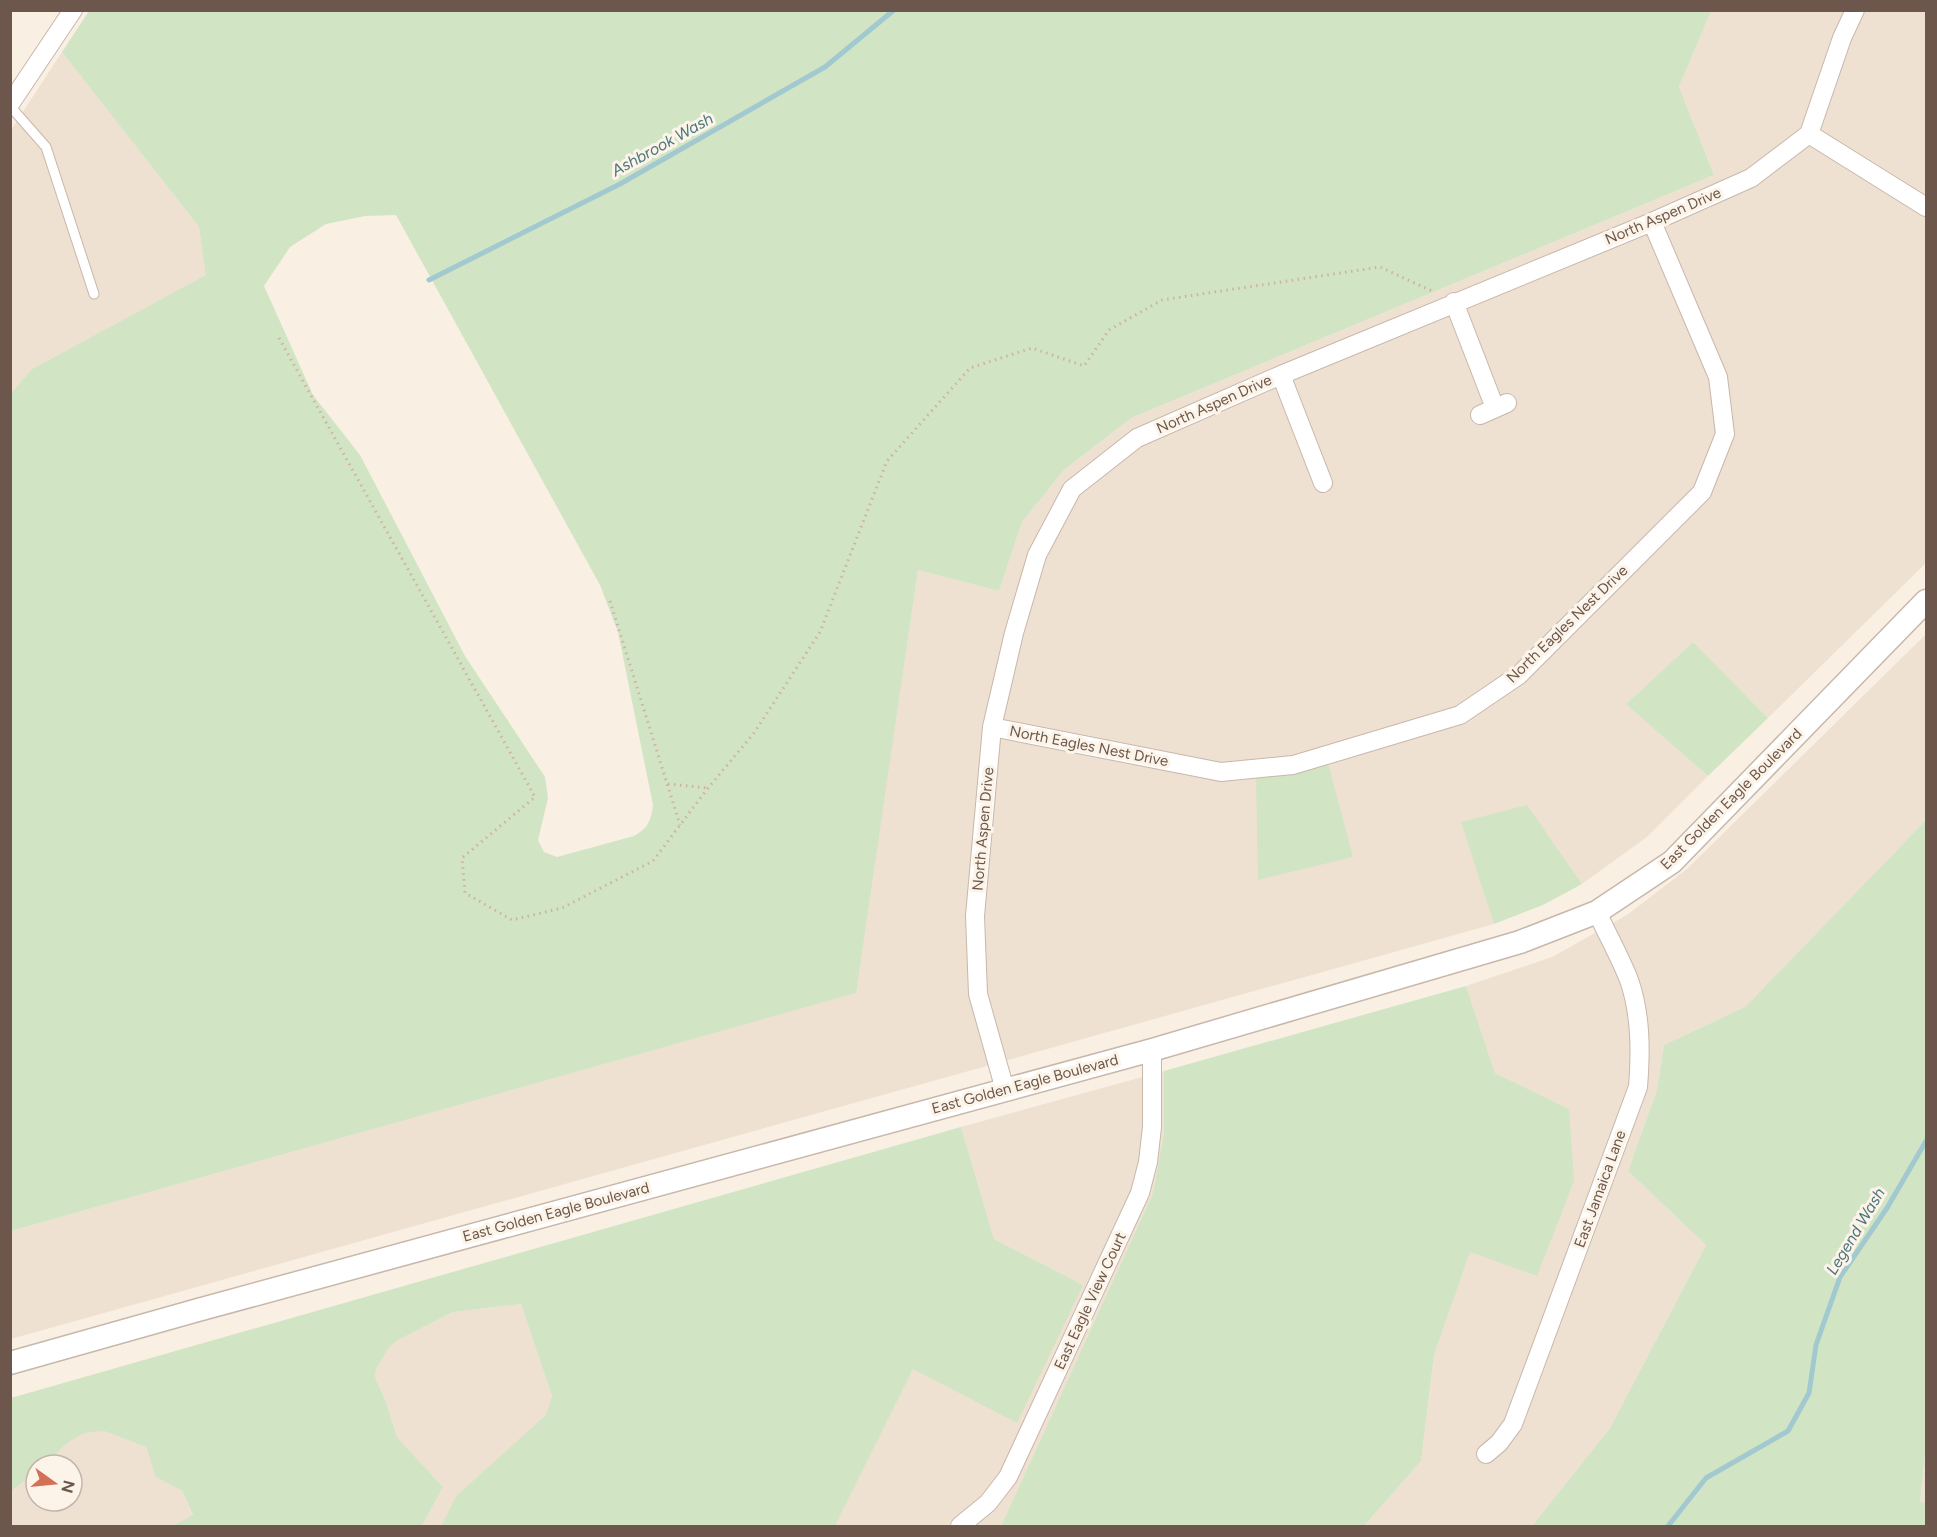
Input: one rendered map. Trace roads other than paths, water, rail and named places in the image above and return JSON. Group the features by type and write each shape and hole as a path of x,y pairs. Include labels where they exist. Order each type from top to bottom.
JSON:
{"street":[{"path":"10,105 73,10"},
{"path":"1855,10 1842,38 1809,134 1926,207"},
{"name":"North Aspen Drive","path":"1005,1090 978,994 975,916 992,727 1014,633 1037,555 1072,489 1137,438 1454,302 1652,222 1751,178 1809,134"},
{"name":"North Eagles Nest Drive","path":"992,727 1221,772 1293,765 1460,715 1519,675 1702,492 1725,434 1718,377 1652,222"},
{"path":"1454,302 1494,409"},
{"path":"1281,375 1322,484"},
{"name":"East Golden Eagle Boulevard","path":"10,1363 1152,1050 1520,942 1597,912 1672,862 1926,601"},
{"name":"East Jamaica Lane","path":"1485,1454 1499,1443 1513,1424 1638,1087 1641,1057 1637,1011 1629,980 1597,912"},
{"name":"East Eagle View Court","path":"960,1526 988,1503 1008,1477 1140,1193 1148,1162 1152,1127 1152,1050"}],"lane":[{"path":"10,105 46,147 94,294"}],"waterway":[{"name":"Ashbrook Wash","path":"429,280 620,184 825,67 894,10"},
{"name":"Legend Wash","path":"1668,1526 1706,1478 1788,1431 1809,1393 1816,1345 1840,1277 1887,1208 1926,1141"}]}
